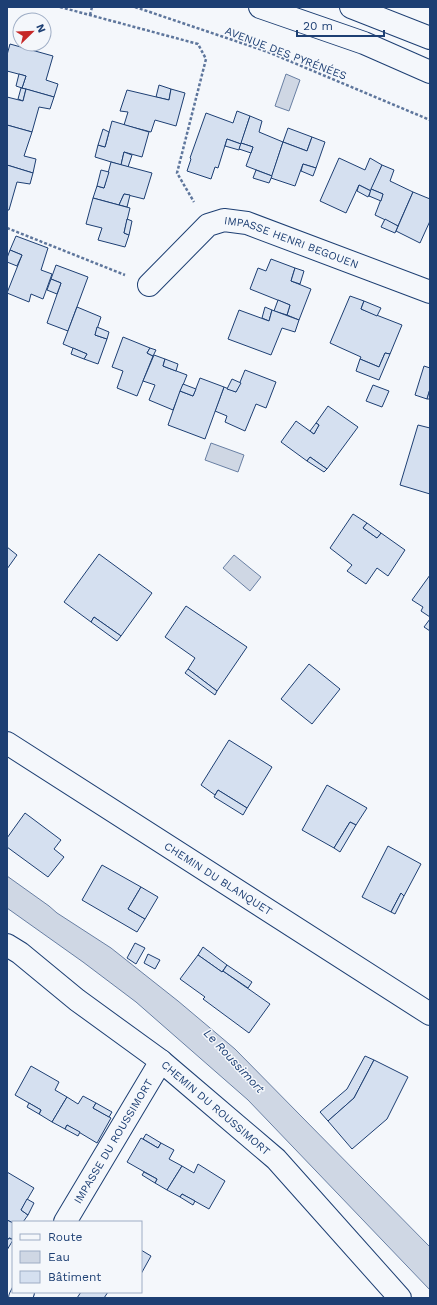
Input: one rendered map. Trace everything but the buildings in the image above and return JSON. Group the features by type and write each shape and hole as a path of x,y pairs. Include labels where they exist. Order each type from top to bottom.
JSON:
{"street":[{"path":"260,7 364,43 430,72"},
{"path":"351,7 430,38"},
{"name":"IMPASSE HENRI BEGOUEN","path":"149,285 208,225 224,220 247,223 430,292"},
{"name":"CHEMIN DU BLANQUET","path":"7,743 430,1014"},
{"name":"CHEMIN DU ROUSSIMORT","path":"7,945 20,953 77,1000 161,1061 276,1159 400,1298"},
{"name":"IMPASSE DU ROUSSIMORT","path":"66,1221 161,1061"}],"path":[{"path":"60,7 198,44 206,59 177,173 208,225"},
{"path":"90,15 92,7"},
{"name":"AVENUE DES PYRÉNÉES","path":"135,7 268,52 430,120"},
{"path":"7,228 149,285"}],"water":[{"path":"286,74 300,80 289,111 275,106"},
{"path":"211,443 244,455 238,472 205,460"},
{"path":"234,555 261,577 250,591 223,568"},
{"name":"Le Roussimort","path":"7,876 57,913 111,948 178,1001 235,1049 430,1247 430,1290 248,1100 136,1002 7,908"}]}
